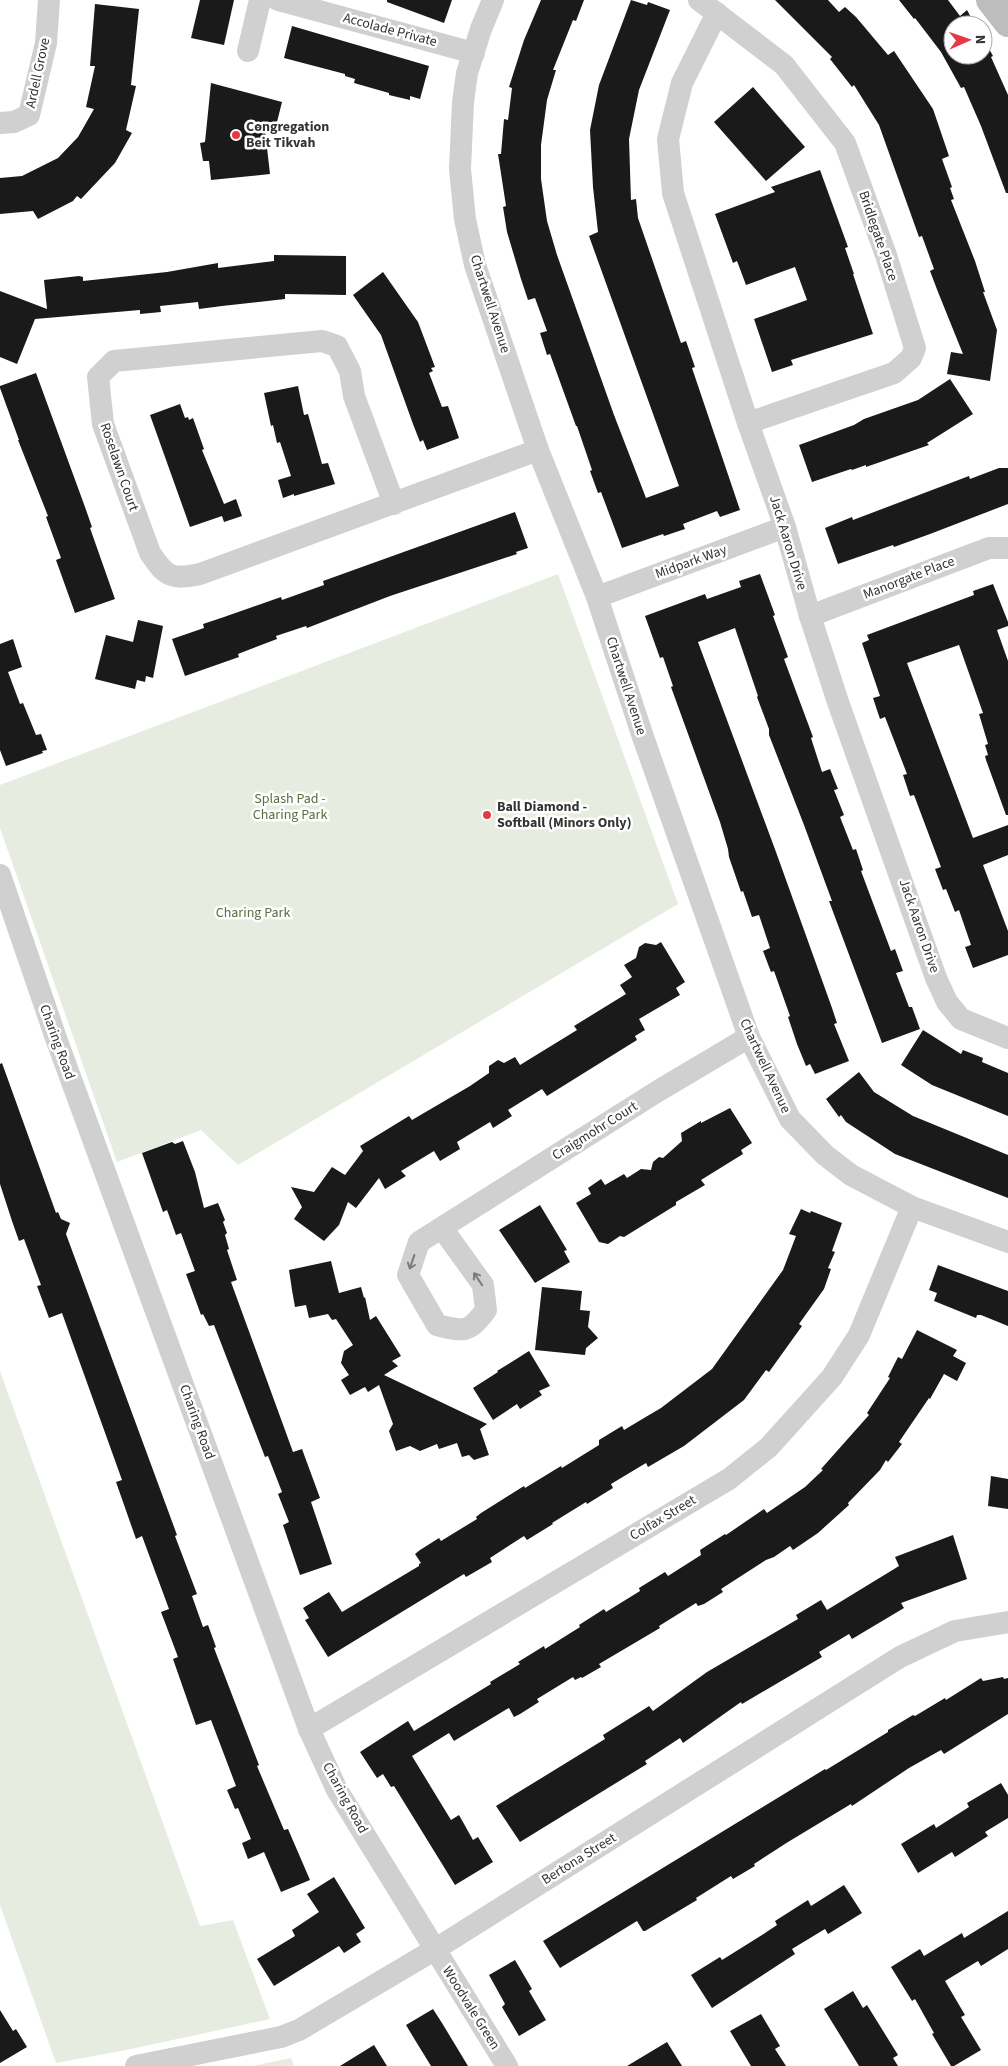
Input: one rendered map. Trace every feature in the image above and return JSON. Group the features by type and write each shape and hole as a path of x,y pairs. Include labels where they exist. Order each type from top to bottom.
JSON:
{"street":[{"name":"Ardell Grove","path":"0,123 14,122 29,115 46,43 49,0"},
{"path":"248,51 260,0"},
{"name":"Accolade Private","path":"278,0 474,53"},
{"name":"Chartwell Avenue","path":"493,0 467,72 462,119 460,169 464,219 475,265 538,450 597,596 643,737 749,1037 790,1119 825,1155 851,1175 912,1206 1008,1242"},
{"name":"Bridlegate Place","path":"699,0 784,65 845,143 886,255 915,348 911,358 894,373 748,424"},
{"path":"990,0 1008,23"},
{"name":"Jack Aaron Drive","path":"717,13 682,83 668,139 673,193 748,424 785,527 810,616 838,702 936,978 947,1002 961,1019 1008,1038"},
{"name":"Roselawn Court","path":"394,504 354,396 350,371 337,346 322,341 114,362 98,377 103,424 150,553 162,572 182,578 200,574 394,504 538,450"},
{"name":"Midpark Way","path":"597,596 785,527"},
{"name":"Manorgate Place","path":"810,616 988,548 1008,548"},
{"name":"Charing Road","path":"0,875 56,1041 310,1729 337,1790 434,1950"},
{"name":"Craigmohr Court","path":"442,1228 658,1091 749,1037"},
{"name":"Colfax Street","path":"310,1729 729,1479 769,1447 832,1377 859,1336 912,1206"},
{"name":"Bertona Street","path":"136,2066 281,2037 299,2030 434,1950 900,1657 955,1631 1008,1622"},
{"name":"Woodvale Green","path":"434,1950 507,2066"}],"green space":[{"name":"Charing Park","path":"558,574 678,904 238,1165 201,1130 117,1162 0,828 0,785"},
{"path":"0,1371 200,1926 233,1920 270,2019 56,2063 0,1905"},
{"path":"291,2058 294,2066 253,2066"}],"building":[{"path":"200,0 234,0 224,45 191,38"},
{"path":"387,0 452,0 444,23 387,2"},
{"path":"541,0 584,0 576,21 573,20 553,70 556,70 547,100 541,145 541,179 547,221 557,255 614,415 646,498 679,486 589,236 598,232 590,130 599,85 631,0 647,5 648,2 670,10 639,90 629,139 631,200 636,199 638,218 681,343 686,341 695,367 692,368 740,510 720,517 717,511 683,524 685,529 664,536 663,534 622,548 601,492 598,493 577,426 550,354 547,355 540,333 547,331 535,298 528,300 507,232 503,207 506,206 498,154 501,154 504,119 508,120 512,88 509,87 524,40"},
{"path":"775,0 828,0 839,12 845,7 856,17 888,55 894,51 933,109 949,156 942,159 952,187 950,188 954,199 951,200 975,261 985,292 983,292 997,330 990,381 947,374 951,352 963,354 930,271 934,269 922,236 919,237 879,125 854,85 852,87 830,59 832,57"},
{"path":"899,0 948,0 959,15 943,15 943,56 915,18"},
{"path":"95,4 139,9 131,85 136,86 126,130 132,133 115,163 81,199 77,196 73,201 38,219 33,211 0,214 0,178 22,176 58,158 78,137 94,109 86,107 95,66 90,66"},
{"path":"967,10 970,15 961,15"},
{"path":"292,26 429,66 420,99 410,96 410,100 389,95 389,93 354,83 355,79 345,76 345,74 284,58"},
{"path":"993,61 1008,95 1008,193 1006,193 964,87 961,88 948,65 993,65"},
{"name":"Congregation Beit Tikvah","path":"211,83 282,102 277,122 264,122 270,174 211,180 209,161 203,161 200,143 205,142"},
{"path":"753,87 805,147 766,181 714,122"},
{"path":"820,170 848,247 845,248 873,334 791,360 793,365 772,372 754,319 807,300 795,267 746,285 737,261 733,263 715,214 775,192 771,187"},
{"path":"274,255 346,256 346,295 285,294 285,299 199,309 198,302 160,306 161,312 140,314 140,310 35,319 17,364 0,357 0,291 47,309 44,280 79,276 83,277 83,281 167,272 218,263 218,268 274,261"},
{"path":"383,272 418,322 435,367 431,368 433,371 429,373 442,407 448,406 459,438 427,450 423,440 420,442 381,335 353,295"},
{"path":"36,373 92,527 90,528 115,599 75,613 56,560 61,558 46,517 48,516 0,388 0,386"},
{"path":"950,379 973,414 927,443 929,445 866,467 866,465 851,469 812,482 799,445 918,400"},
{"path":"298,386 304,415 308,414 322,464 328,463 335,484 283,498 278,480 291,476 280,442 277,443 273,425 271,426 264,393"},
{"path":"180,404 185,418 188,417 189,420 193,418 204,449 202,450 224,504 236,499 242,516 224,522 222,516 190,527 150,415"},
{"path":"999,468 1008,468 1008,504 894,547 893,545 838,564 825,528 852,517 853,520 969,476 970,479"},
{"path":"515,512 528,548 516,552 517,554 390,596 307,628 306,626 276,636 277,639 238,654 239,657 185,676 172,639 204,628 203,624 281,597 282,600 324,585 323,581"},
{"path":"760,574 788,657 784,659 813,737 811,738 822,772 830,769 838,789 834,790 844,815 840,817 853,850 856,849 863,870 861,871 891,951 895,949 903,971 896,973 920,1029 882,1043 829,901 832,901 769,735 769,729 735,628 698,642 776,852 832,1008 837,1023 834,1024 849,1061 815,1074 810,1064 806,1066 797,1044 788,1017 790,1016 774,971 771,972 763,951 770,948 759,915 752,917 743,891 741,892 720,822 671,687 673,686 663,657 660,658 645,616 705,594 707,599 741,587 739,581"},
{"path":"993,584 1008,622 1008,626 997,630 1008,661 1008,815 1006,815 986,760 985,756 988,755 985,745 988,744 979,714 983,713 959,645 907,663 973,838 1008,825 1008,855 983,865 1008,931 1008,955 973,968 965,947 971,945 959,910 955,912 946,889 943,890 935,869 941,867 914,795 910,796 903,775 907,774 885,717 880,719 873,698 880,696 862,643 869,640 867,635 974,595 973,591"},
{"path":"138,620 163,626 153,678 146,676 145,682 137,680 135,689 95,679 106,635 133,642"},
{"path":"13,639 22,667 8,672 20,704 23,703 36,735 41,734 47,750 6,766 0,750 0,644"},
{"path":"661,942 685,982 676,988 680,995 639,1019 645,1030 635,1036 637,1040 547,1096 542,1089 508,1110 512,1116 493,1128 490,1122 457,1142 460,1149 440,1161 434,1151 401,1171 406,1176 385,1189 379,1178 356,1208 348,1202 339,1225 324,1241 294,1219 302,1207 291,1187 314,1192 332,1167 345,1175 363,1151 360,1146 409,1116 412,1120 470,1086 489,1073 489,1066 498,1060 504,1063 515,1057 520,1065 577,1030 574,1026 626,994 620,985 632,977 624,965 636,958 639,947 645,943 656,945"},
{"path":"923,1030 961,1054 963,1050 983,1058 982,1062 1008,1073 1008,1116 932,1085 901,1065"},
{"path":"2,1063 56,1213 58,1212 61,1219 70,1223 66,1234 177,1535 175,1536 197,1594 192,1596 203,1627 208,1625 216,1647 214,1648 259,1765 257,1766 284,1830 288,1829 310,1880 281,1892 264,1852 248,1859 242,1843 251,1839 238,1808 235,1809 227,1790 236,1786 211,1720 196,1725 173,1659 178,1657 161,1612 169,1609 142,1536 136,1539 116,1482 122,1480 62,1313 49,1318 37,1286 41,1285 24,1239 19,1241 12,1221 0,1184 0,1064"},
{"path":"859,1072 874,1092 913,1116 1008,1155 1008,1198 895,1154 846,1122 841,1115 839,1117 826,1099"},
{"path":"730,1108 752,1143 741,1150 743,1154 701,1180 705,1185 624,1237 620,1236 608,1244 599,1242 576,1203 591,1194 588,1188 601,1179 605,1185 624,1174 627,1178 641,1169 651,1170 653,1162 659,1157 663,1158 682,1141 681,1133 701,1121 701,1123"},
{"path":"183,1141 195,1172 204,1208 218,1203 225,1220 223,1222 227,1233 225,1235 229,1249 227,1250 237,1280 231,1282 293,1452 302,1449 320,1498 311,1502 332,1564 300,1575 283,1525 289,1522 278,1494 282,1492 268,1456 265,1457 214,1325 209,1326 203,1314 201,1315 186,1274 195,1271 181,1233 176,1235 167,1210 163,1212 142,1153 172,1142 175,1144"},
{"path":"540,1205 567,1250 564,1251 570,1262 535,1283 499,1230"},
{"path":"801,1209 842,1223 832,1251 835,1252 828,1268 831,1269 824,1289 799,1324 802,1326 769,1372 766,1370 744,1400 684,1446 648,1467 646,1463 611,1484 613,1488 587,1504 586,1502 527,1540 524,1536 490,1558 492,1562 466,1577 464,1574 328,1657 305,1620 309,1618 303,1608 329,1592 342,1612 419,1566 421,1563 415,1554 420,1550 439,1538 441,1541 477,1519 476,1517 481,1513 524,1486 525,1488 561,1466 562,1468 599,1445 599,1440 622,1426 624,1430 661,1408 712,1369 783,1270 796,1236 789,1234"},
{"path":"331,1261 339,1293 361,1287 370,1320 376,1316 401,1356 392,1361 398,1366 384,1375 487,1424 480,1429 489,1455 474,1460 469,1455 462,1457 457,1443 439,1449 437,1444 420,1451 410,1446 396,1451 389,1431 393,1424 379,1385 368,1392 365,1387 350,1395 341,1380 349,1375 341,1363 344,1351 353,1345 336,1319 332,1320 328,1314 309,1318 306,1305 295,1307 289,1270"},
{"path":"938,1265 1008,1291 1008,1326 981,1315 977,1315 976,1318 934,1301 937,1293 929,1290"},
{"path":"542,1287 582,1291 580,1310 590,1311 588,1327 598,1338 586,1348 585,1355 535,1350"},
{"path":"917,1330 957,1350 953,1356 966,1363 957,1381 944,1374 930,1399 899,1442 902,1444 888,1462 886,1460 880,1470 848,1503 849,1505 818,1533 793,1550 790,1546 766,1560 721,1589 723,1592 704,1604 698,1606 696,1603 659,1626 660,1628 599,1664 601,1667 582,1678 575,1680 573,1677 537,1699 539,1702 520,1714 514,1717 509,1708 454,1741 449,1733 412,1756 451,1820 459,1815 473,1840 478,1837 493,1862 455,1885 394,1786 391,1787 383,1774 377,1778 360,1752 408,1721 414,1731 491,1684 490,1682 520,1664 518,1662 544,1646 545,1649 604,1609 606,1612 640,1591 639,1588 665,1572 668,1576 701,1555 700,1550 764,1509 767,1513 805,1487 823,1470 821,1469 869,1415 867,1413 890,1378 888,1377 898,1357 902,1359"},
{"path":"529,1351 550,1386 539,1391 542,1395 520,1409 517,1404 493,1420 473,1388"},
{"path":"991,1476 1008,1479 1008,1509 988,1506"},
{"path":"953,1535 967,1579 901,1603 904,1608 852,1639 849,1634 819,1652 822,1657 742,1704 741,1702 683,1743 680,1738 645,1761 647,1764 520,1842 496,1806 605,1739 603,1735 649,1706 653,1711 707,1672 798,1619 796,1615 821,1600 827,1610 899,1566 895,1557"},
{"path":"1003,1677 1004,1679 1008,1678 1008,1714 944,1754 941,1750 909,1768 852,1806 851,1804 788,1842 754,1864 755,1866 733,1879 731,1876 696,1898 697,1900 645,1931 643,1931 637,1921 560,1968 543,1941 826,1770 913,1715 915,1716 945,1698 946,1700 981,1678 983,1681"},
{"path":"1001,1783 1008,1795 1008,1818 985,1832 988,1836 955,1857 952,1852 918,1873 901,1844 934,1824 936,1828 969,1807 967,1803"},
{"path":"334,1877 365,1928 356,1934 361,1942 344,1953 339,1946 274,1986 257,1959 295,1936 292,1930 319,1912 307,1894"},
{"path":"844,1885 862,1913 828,1934 825,1929 792,1949 795,1954 712,2008 691,1975 720,1957 722,1960 762,1935 777,1925 775,1921 808,1900 811,1906"},
{"path":"1008,1911 1008,1949 981,1966 978,1961 945,1981 965,2015 961,2017 981,2050 951,2066 932,2034 934,2033 915,1999 912,2001 891,1967 920,1949 924,1956 962,1933 964,1938"},
{"path":"515,1960 532,1989 529,1991 546,2020 519,2036 502,2007 505,2004 489,1975"},
{"path":"853,1991 863,2008 867,2005 898,2055 893,2058 898,2066 859,2066 824,2009"},
{"path":"433,2009 468,2066 431,2066 415,2040 406,2025"},
{"path":"0,2010 13,2031 16,2029 27,2047 0,2063"},
{"path":"761,2014 780,2046 775,2049 786,2066 751,2066 730,2031"},
{"path":"667,2042 682,2066 627,2066"},
{"path":"374,2045 387,2066 340,2066"}],"place":[{"name":"Congregation Beit Tikvah","path":"236,135"},
{"name":"Ball Diamond - Softball (Minors Only)","path":"487,815"}],"park label":[{"name":"Splash Pad - Charing Park","path":"290,808"}]}
